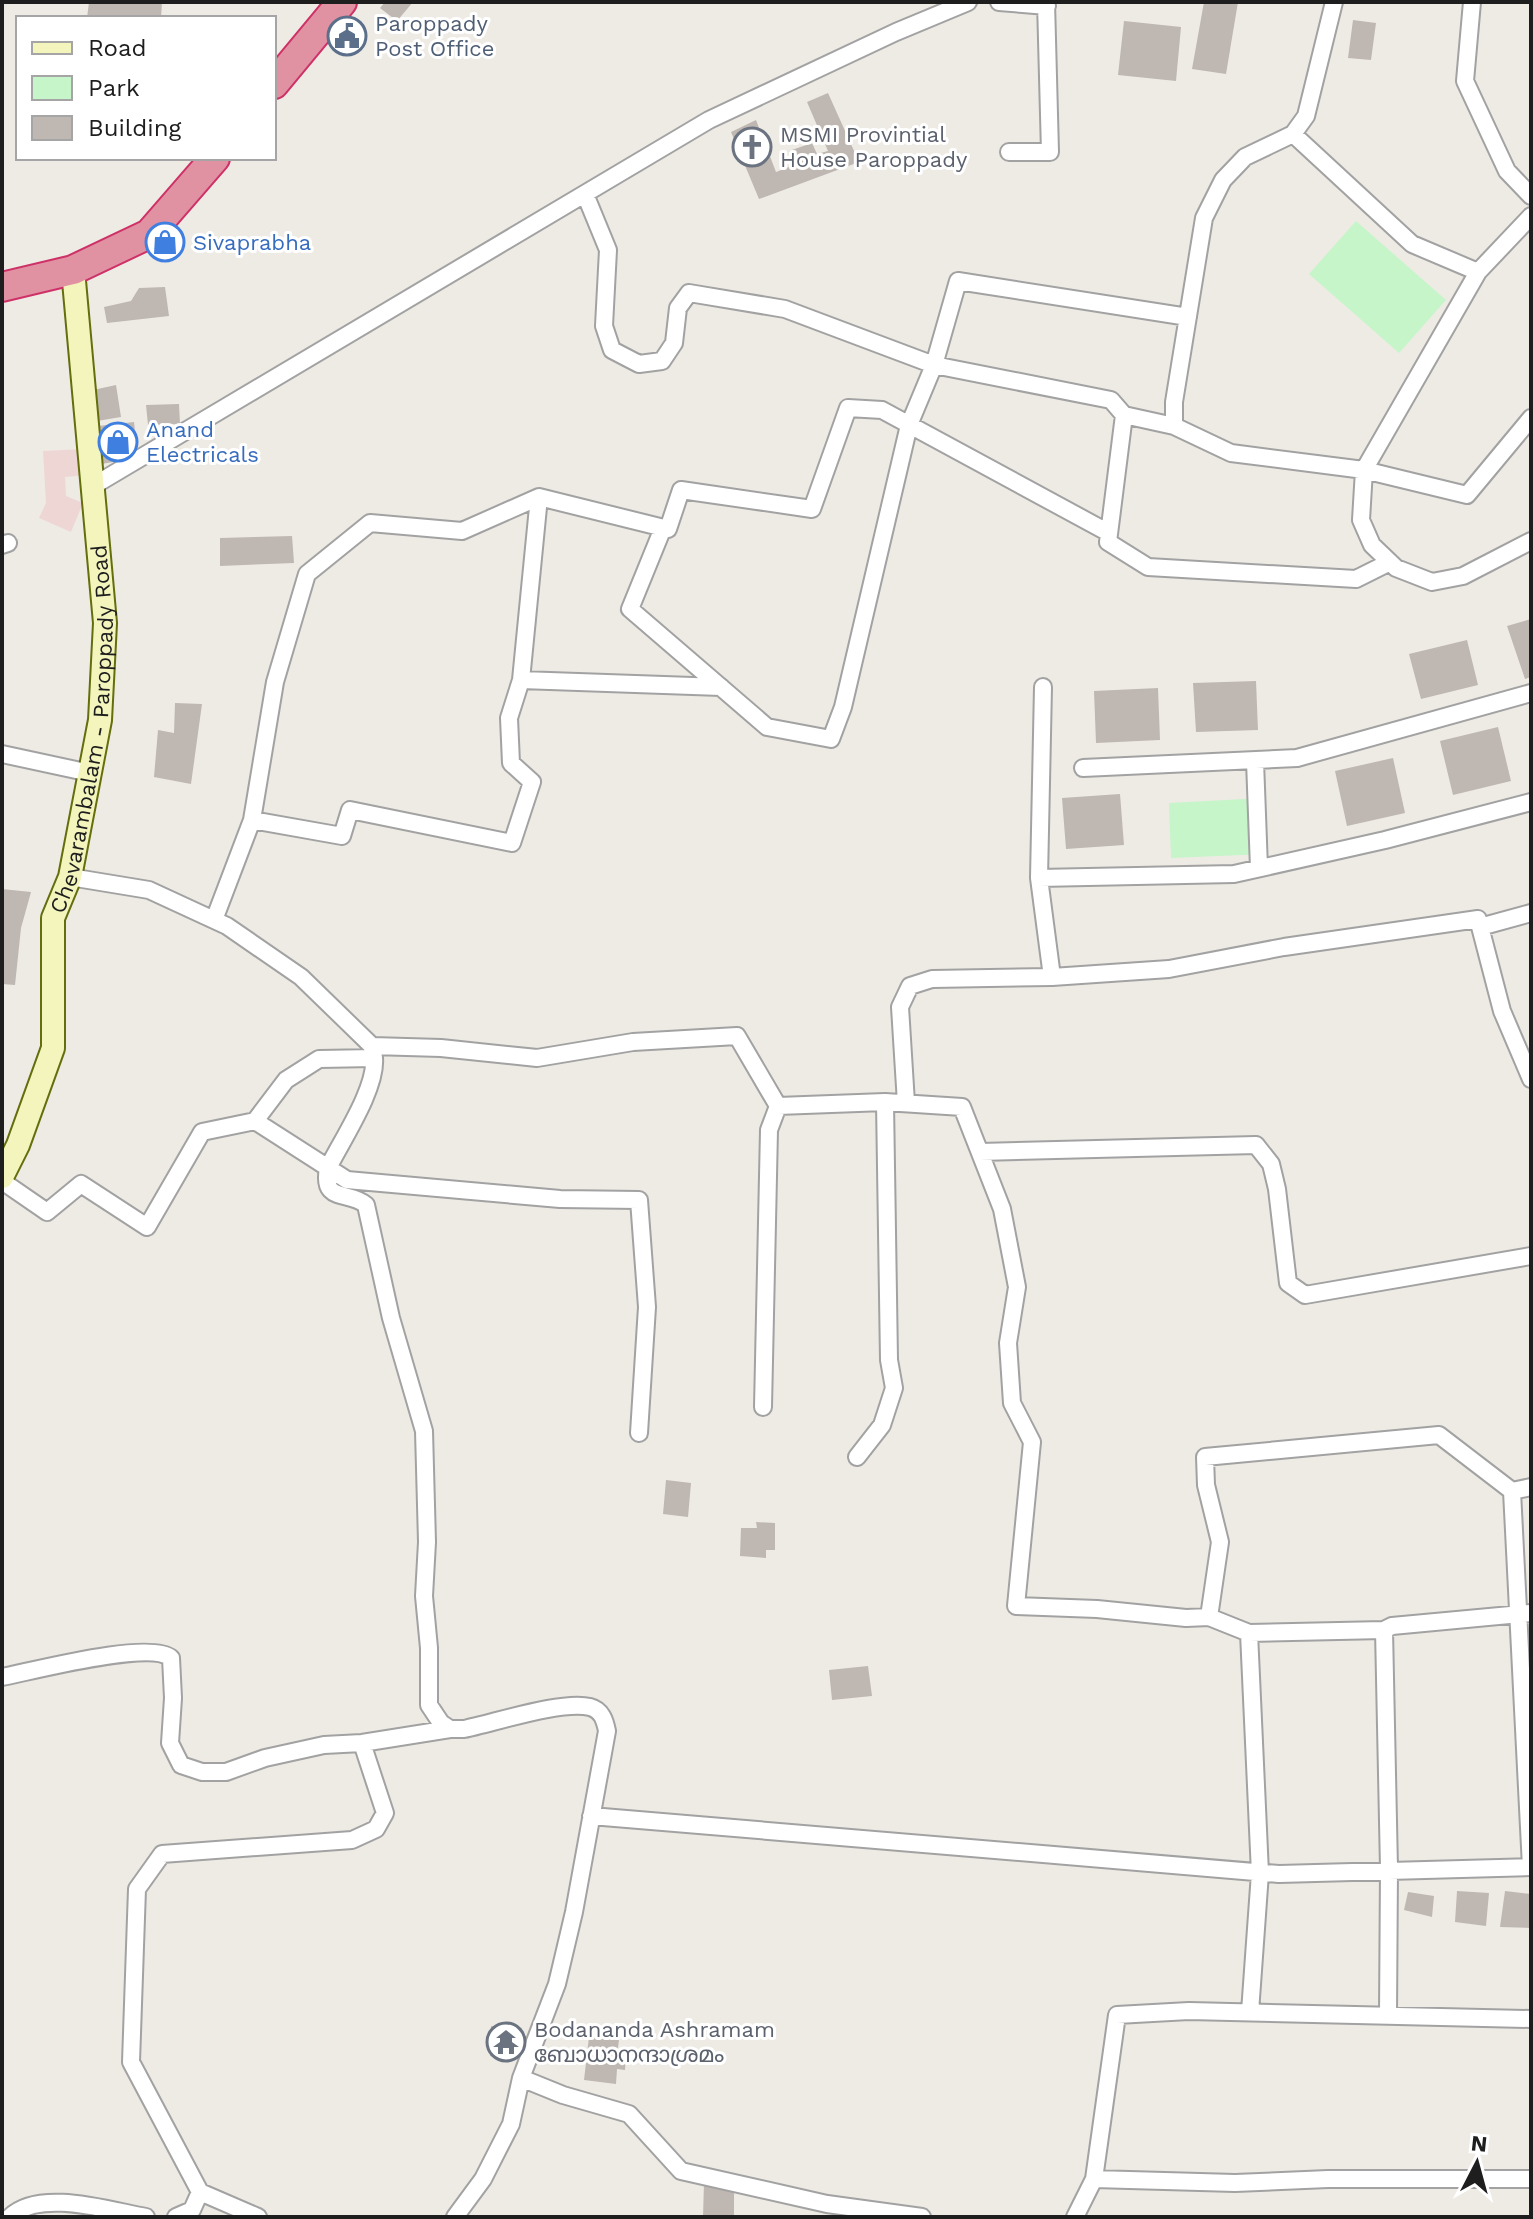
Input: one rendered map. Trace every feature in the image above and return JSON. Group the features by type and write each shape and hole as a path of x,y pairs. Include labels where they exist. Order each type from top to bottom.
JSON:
{"highway":[{"path":"276,82 342,2"},
{"path":"2,287 73,270 149,234 213,160"}],"main road":[{"name":"Chevarambalam - Paroppady Road","path":"2,1179 18,1145 53,1048 53,918 70,877 100,720 105,623 73,270"}],"street":[{"path":"93,486 709,120 896,32 968,2"},
{"path":"999,2 1047,4 1050,152 1009,152"},
{"path":"1174,426 1174,402 1204,218 1223,180 1245,157 1293,134 1306,116 1334,2"},
{"path":"1472,2 1465,81 1507,171 1531,196"},
{"path":"1293,134 1412,244 1478,272"},
{"path":"585,194 608,250 604,326 612,350 639,364 662,361 674,343 678,308 689,293 785,309 934,365 1111,400 1124,415 1174,426 1231,453 1364,470 1467,495 1531,418"},
{"path":"1531,216 1478,272 1364,470 1361,520 1372,545 1396,568 1432,582 1463,576 1531,541"},
{"path":"663,528 630,609 767,727 831,739 843,707 909,425 934,365 958,281 1188,317"},
{"path":"214,920 252,820 275,682 307,574 370,523 462,531 539,497 668,529 681,490 812,509 848,408 882,410 1109,533"},
{"path":"1124,415 1108,542 1148,567 1356,579 1390,562"},
{"path":"252,820 342,836 350,810 512,843 532,782 511,763 509,718 521,680 539,497"},
{"path":"521,680 721,687"},
{"path":"1043,687 1039,878 1052,977"},
{"path":"1083,768 1297,758 1531,693"},
{"path":"2,754 90,773"},
{"path":"1255,761 1259,868"},
{"path":"1039,878 1234,874 1385,840 1531,802"},
{"path":"70,877 149,890 214,920 301,977 365,1036 373,1052 375,1067 360,1108 328,1168 326,1179 337,1196 362,1201 366,1205 391,1318 424,1431 427,1542 424,1596 429,1648 429,1705 441,1723 450,1729"},
{"path":"1480,927 1531,913"},
{"path":"906,1103 900,1007 910,986 932,979 1052,977 1169,969 1284,947 1478,919 1502,1011 1531,1079"},
{"path":"2,1179 47,1212 81,1184 147,1227 202,1132 255,1121 286,1080 319,1059 373,1052 441,1048 537,1058 633,1042 737,1036 778,1106"},
{"path":"778,1106 885,1102 962,1107 1002,1209 1017,1287 1008,1343 1012,1403 1032,1442 1016,1606 1209,1617 1249,1633 1384,1630 1392,1626 1524,1612"},
{"path":"857,1457 882,1425 894,1388 889,1360 885,1102"},
{"path":"763,1407 769,1130 778,1106"},
{"path":"255,1121 347,1180 560,1199 639,1200 647,1307 639,1433"},
{"path":"980,1152 1256,1145 1271,1164 1288,1283 1305,1295 1531,1256"},
{"path":"591,1816 1260,1873 1531,1867 1524,1612 1512,1491 1439,1435 1205,1457 1206,1485 1220,1542 1209,1617"},
{"path":"1512,1491 1531,1487"},
{"path":"1384,1630 1389,1869 1388,2015"},
{"path":"1249,1633 1260,1873 1250,2012"},
{"path":"2,1677 126,1652 165,1653 171,1658 174,1675 170,1743 181,1765 202,1772 226,1772 265,1758 324,1745 464,1729 571,1706 592,1707 601,1713 607,1731 605,1756 557,1984 521,2078 511,2124 483,2179 455,2217"},
{"path":"258,2217 200,2192 131,2062 137,1889 162,1854 352,1840 376,1829 385,1813 362,1743"},
{"path":"1075,2217 1094,2179 1117,2015 1189,2011 1531,2019"},
{"path":"521,2078 563,2095 629,2114 681,2171 827,2204 922,2217"},
{"path":"1094,2179 1235,2183 1328,2179 1531,2179"},
{"path":"176,2217 192,2210 200,2192"},
{"path":"10,2217 17,2210 53,2201 146,2217"}],"shaded area":[{"path":"84,449 86,475 65,477 66,496 83,503 71,532 39,518 46,503 43,451"}],"green space":[{"path":"1356,221 1446,300 1399,353 1309,274"},
{"path":"1263,798 1265,854 1171,858 1169,803"}],"building":[{"path":"89,2 162,2 161,16 87,16"},
{"path":"385,2 413,2 397,21 380,8"},
{"path":"1204,2 1238,2 1226,74 1192,69"},
{"path":"1353,20 1376,23 1371,60 1348,58"},
{"path":"1124,21 1181,27 1176,81 1118,75"},
{"name":"Paroppady Post Office","path":"351,23 357,29 343,48 336,42"},
{"name":"MSMI Provintial House Paroppady","path":"828,93 859,162 759,199 731,132 756,120 776,172 794,165 789,151 812,143 817,154 828,151 807,102"},
{"name":"Sivaprabha","path":"171,224 183,236 158,261 148,247"},
{"path":"165,287 169,316 107,323 104,307 131,301 139,288"},
{"path":"116,385 121,417 97,421 93,390"},
{"path":"179,404 180,424 148,425 146,405"},
{"name":"Anand Electricals","path":"134,422 138,458 101,464 98,426"},
{"path":"292,536 294,563 220,566 220,538"},
{"path":"1531,619 1531,677 1525,679 1507,626"},
{"path":"1467,640 1478,685 1421,699 1409,654"},
{"path":"1256,681 1258,730 1196,732 1193,683"},
{"path":"1158,688 1160,740 1096,743 1094,691"},
{"path":"175,703 202,704 191,784 154,777 158,730 174,733"},
{"path":"1498,727 1511,781 1453,795 1440,741"},
{"path":"1393,758 1405,813 1347,826 1335,771"},
{"path":"1120,794 1124,845 1066,849 1062,798"},
{"path":"2,889 31,892 21,928 15,985 2,984"},
{"path":"666,1480 691,1483 688,1517 663,1514"},
{"path":"756,1522 775,1523 775,1550 766,1550 766,1558 740,1556 741,1528 757,1528"},
{"path":"868,1666 872,1696 832,1700 829,1670"},
{"path":"1457,1891 1489,1893 1486,1926 1455,1922"},
{"path":"1505,1891 1531,1894 1531,1928 1500,1927"},
{"path":"1408,1892 1434,1896 1432,1917 1404,1910"},
{"name":"Bodananda Ashramam ബോധാനന്ദാശ്രമം","path":"491,2026 522,2028 521,2058 490,2056"},
{"path":"589,2037 619,2040 617,2055 626,2056 625,2070 617,2069 616,2084 584,2080"},
{"path":"704,2183 734,2186 734,2217 703,2217"}],"place":[{"name":"Paroppady Post Office","path":"347,36"},
{"name":"MSMI Provintial House Paroppady","path":"752,147"},
{"name":"Sivaprabha","path":"165,242"},
{"name":"Anand Electricals","path":"118,442"},
{"name":"Bodananda Ashramam ബോധാനന്ദാശ്രമം","path":"506,2042"}]}
